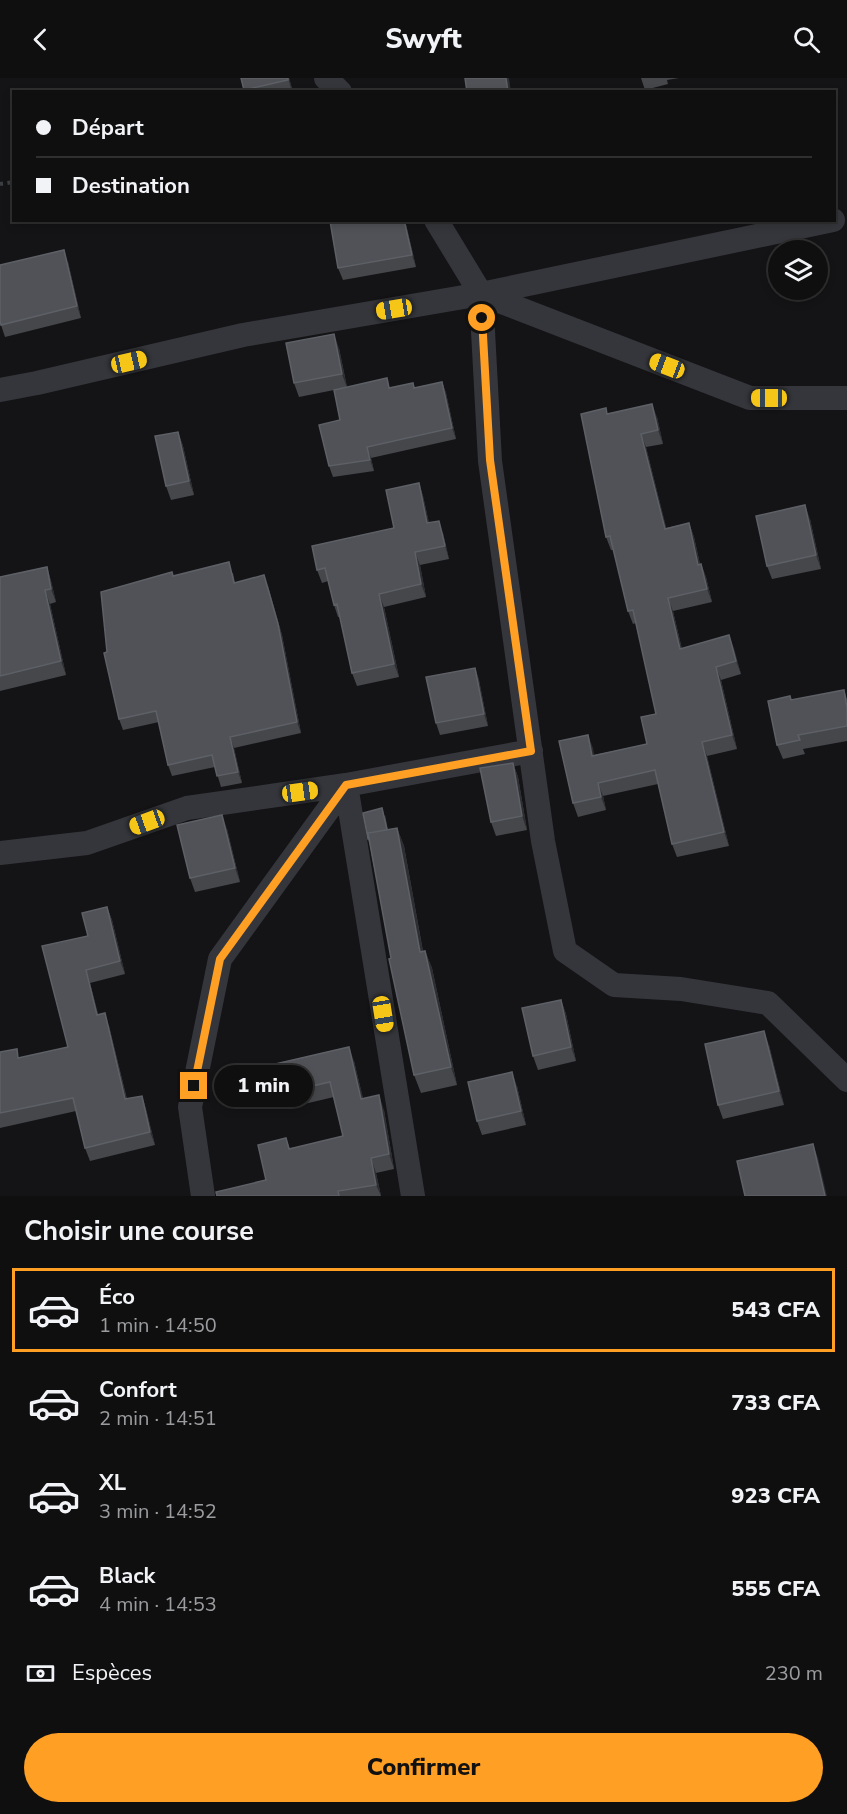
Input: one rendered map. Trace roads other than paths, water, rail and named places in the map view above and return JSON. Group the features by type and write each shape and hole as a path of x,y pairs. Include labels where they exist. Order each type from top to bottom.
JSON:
{"street":[{"path":"326,78 338,90"},
{"path":"437,222 481,294 490,460 543,841 565,951 614,985 681,989 768,1003 847,1080"},
{"path":"0,390 243,334 481,294 823,222"},
{"path":"481,294 750,398 847,398"},
{"path":"0,853 87,843 187,808 346,785 531,751"},
{"path":"203,1196 190,1107 220,959 346,785"},
{"path":"346,785 413,1196"}]}
